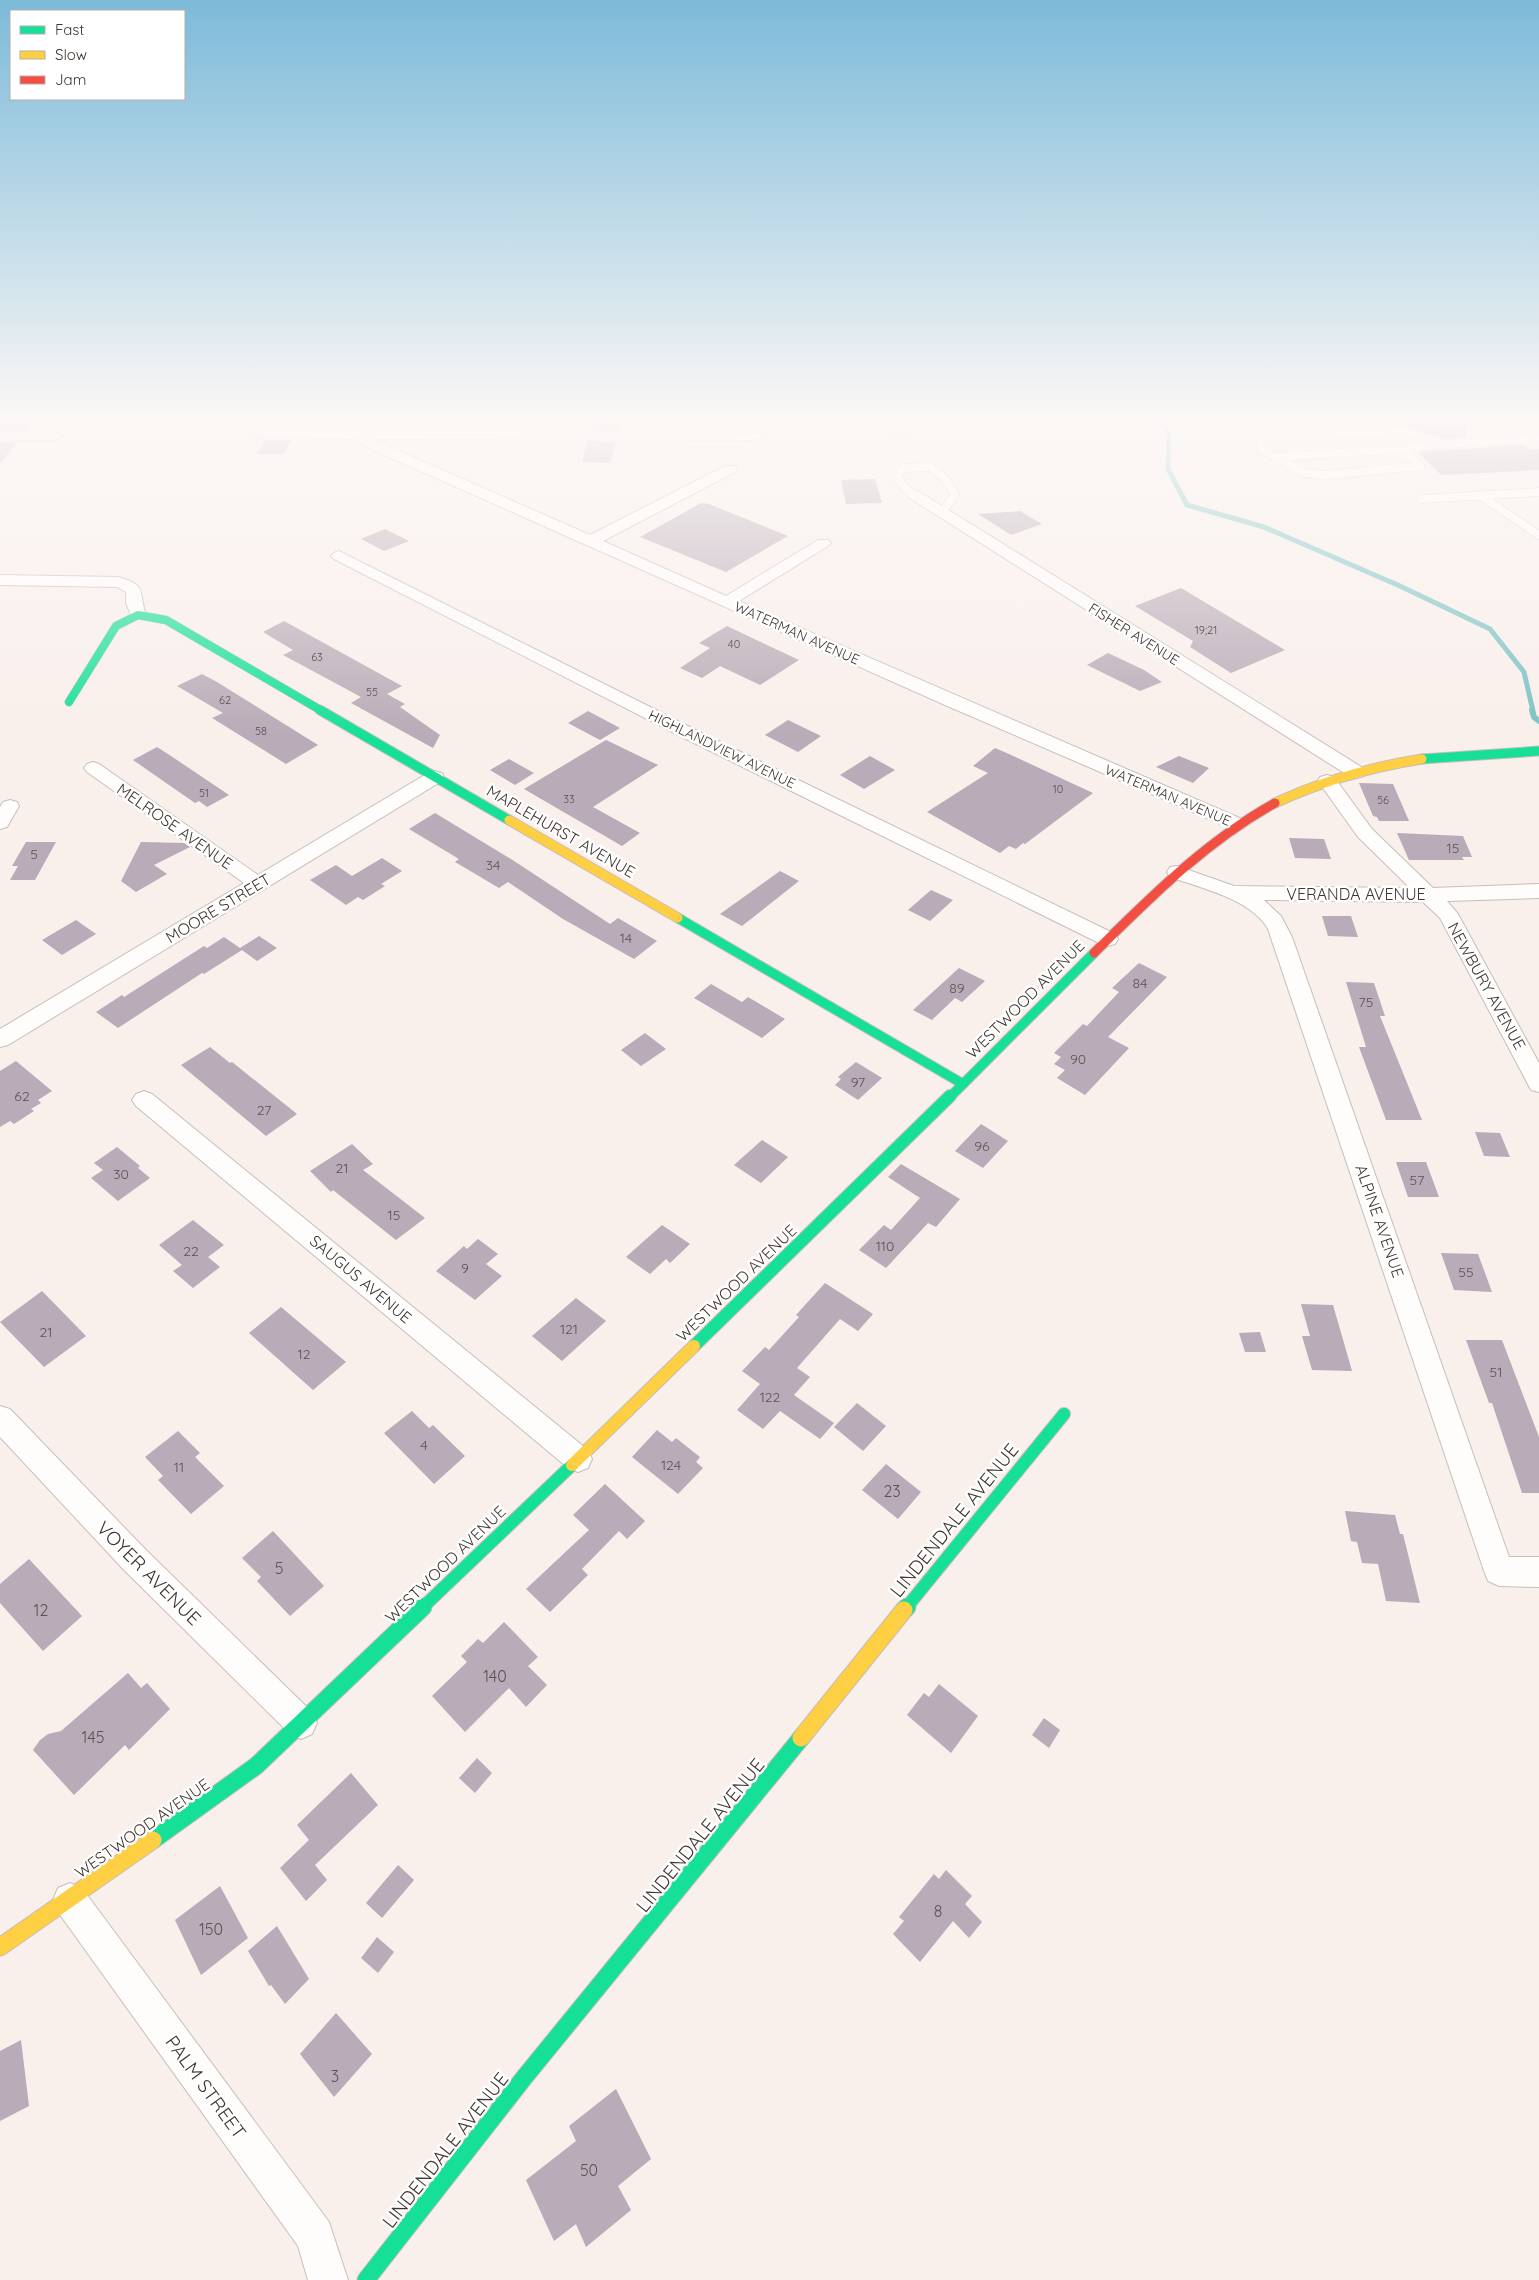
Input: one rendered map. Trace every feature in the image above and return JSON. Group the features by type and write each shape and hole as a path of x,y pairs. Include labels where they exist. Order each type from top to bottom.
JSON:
{"street":[{"name":"WATERMAN AVENUE","path":"551,523 1237,824"},
{"path":"591,541 625,523"},
{"name":"FISHER AVENUE","path":"960,523 1356,772"},
{"path":"727,602 823,543"},
{"name":"HIGHLANDVIEW AVENUE","path":"339,556 694,736 1108,939"},
{"path":"0,580 77,580 124,583 134,591 134,603 138,615 124,621 114,629 69,702"},
{"name":"MAPLEHURST AVENUE","path":"138,615 166,620 963,1084"},
{"name":"WESTWOOD AVENUE","path":"0,1947 70,1900 261,1761 578,1459 963,1084 997,1047 1177,872 1237,824 1277,801 1327,781 1356,772 1400,762 1459,754 1539,751"},
{"name":"MELROSE AVENUE","path":"92,768 258,884"},
{"name":"MOORE STREET","path":"0,1039 435,777"},
{"name":"NEWBURY AVENUE","path":"1327,781 1366,833 1448,914 1539,1084"},
{"path":"0,824 10,806"},
{"name":"VERANDA AVENUE","path":"1177,872 1232,893 1427,895 1539,890"},
{"name":"ALPINE AVENUE","path":"1232,893 1250,899 1263,908 1273,919 1282,937 1499,1571 1539,1572"},
{"name":"SAUGUS AVENUE","path":"144,1100 578,1459"},
{"name":"LINDENDALE AVENUE","path":"366,2280 523,2079 1064,1414"},
{"name":"VOYER AVENUE","path":"0,1418 135,1560 301,1723"},
{"name":"PALM STREET","path":"70,1900 315,2236 328,2280"}],"lane":[{"path":"1522,523 1539,535"}],"building":[{"path":"664,523 757,523 788,536 726,572 640,537"},
{"path":"993,523 1042,524 1011,535"},
{"path":"385,529 409,541 384,551 361,539"},
{"path":"1181,588 1285,650 1231,673 1190,647 1193,641 1135,606"},
{"path":"284,621 402,686 387,694 405,704 400,707 440,735 433,748 351,703 361,697 283,655 293,650 263,632"},
{"path":"727,626 799,660 760,685 720,666 702,678 680,668 710,648 699,643"},
{"path":"1108,653 1144,670 1162,682 1140,691 1087,665"},
{"path":"202,674 318,745 286,764 212,718 223,713 177,686"},
{"path":"588,711 620,728 600,740 568,723"},
{"path":"788,720 821,736 798,752 765,735"},
{"path":"606,740 658,765 593,807 640,833 622,846 524,789"},
{"path":"157,747 229,795 207,807 199,801 195,803 133,760"},
{"path":"995,748 1093,793 1025,844 1023,843 1016,849 1009,846 1000,853 927,812 988,773 973,766"},
{"path":"870,756 895,770 864,789 840,775"},
{"path":"1179,756 1209,768 1193,783 1156,767"},
{"path":"509,759 534,773 515,785 490,770"},
{"path":"1359,783 1393,784 1409,821 1379,821 1377,817 1373,816"},
{"path":"435,813 511,859 610,924 618,918 657,941 634,959 563,919 508,882 499,888 455,862 459,859 409,829"},
{"path":"1397,833 1463,836 1472,857 1462,857 1464,860 1409,860"},
{"path":"1289,838 1324,839 1331,859 1295,858"},
{"path":"26,842 56,842 35,880 10,880 18,866 12,866"},
{"path":"141,842 184,843 190,847 154,865 167,874 136,892 121,881"},
{"path":"382,858 402,871 381,884 385,886 363,900 358,897 346,905 310,880 336,865 352,876"},
{"path":"780,871 799,881 742,926 720,914"},
{"path":"931,890 953,900 930,921 908,910"},
{"path":"1322,916 1351,916 1358,937 1328,936"},
{"path":"76,920 96,934 62,955 42,940"},
{"path":"259,936 277,948 257,961 242,950 204,974 202,973 118,1028 96,1012 122,995 124,997 204,946 207,948 224,937 240,948"},
{"path":"1139,963 1167,977 1108,1037 1129,1048 1085,1095 1057,1078 1065,1070 1054,1064 1061,1057 1054,1053 1083,1024 1087,1026 1119,992 1112,988"},
{"path":"959,968 985,981 962,1002 955,998 932,1020 913,1010"},
{"path":"1346,982 1374,983 1385,1016 1380,1016 1422,1120 1386,1120 1359,1047 1366,1047"},
{"path":"711,984 742,1002 748,997 785,1019 762,1038 694,998"},
{"path":"645,1033 666,1049 641,1066 621,1050"},
{"path":"210,1047 230,1063 232,1062 297,1114 266,1136 181,1065"},
{"path":"16,1061 52,1091 38,1100 41,1103 31,1109 34,1111 14,1124 10,1121 0,1127 0,1071"},
{"path":"856,1062 882,1078 858,1100 835,1085 841,1079 838,1077"},
{"path":"981,1124 1008,1141 983,1168 955,1151"},
{"path":"1475,1132 1500,1133 1510,1157 1484,1156"},
{"path":"762,1140 788,1157 761,1183 734,1165"},
{"path":"352,1144 373,1164 363,1170 425,1218 396,1240 333,1190 331,1192 310,1171"},
{"path":"117,1147 140,1166 138,1168 150,1178 118,1201 91,1178 103,1170 94,1163"},
{"path":"1396,1162 1426,1162 1439,1197 1408,1197"},
{"path":"901,1164 960,1199 936,1227 928,1223 886,1268 859,1250 884,1225 891,1230 920,1198 888,1177"},
{"path":"193,1220 224,1245 208,1257 220,1267 193,1288 173,1271 182,1265 159,1245"},
{"path":"662,1225 690,1244 670,1263 666,1259 650,1274 626,1257"},
{"path":"478,1239 498,1254 486,1264 502,1276 475,1300 436,1271 464,1246 467,1249"},
{"path":"1441,1253 1478,1254 1492,1292 1454,1290"},
{"path":"825,1283 873,1314 858,1331 840,1319 797,1368 810,1377 794,1395 834,1423 820,1439 780,1411 763,1429 737,1410 760,1384 742,1371 765,1347 769,1350 799,1317 796,1315"},
{"path":"42,1291 86,1336 44,1367 0,1322"},
{"path":"576,1298 606,1321 562,1361 532,1336"},
{"path":"1301,1304 1333,1305 1352,1371 1312,1370 1302,1336 1310,1336"},
{"path":"281,1307 346,1362 313,1390 249,1333"},
{"path":"1260,1332 1266,1352 1245,1352 1239,1333"},
{"path":"1466,1340 1502,1340 1539,1437 1539,1493 1522,1493 1492,1403 1489,1403"},
{"path":"857,1403 886,1426 863,1451 834,1427"},
{"path":"412,1411 429,1428 433,1425 465,1456 434,1484 384,1433"},
{"path":"657,1430 672,1442 676,1438 700,1457 696,1462 703,1468 678,1494 632,1457"},
{"path":"178,1431 200,1453 195,1457 224,1486 191,1514 158,1480 163,1476 145,1457"},
{"path":"886,1464 921,1492 898,1519 862,1490"},
{"path":"605,1484 645,1521 627,1539 619,1531 582,1569 588,1575 550,1612 526,1589 589,1530 573,1515"},
{"path":"1345,1511 1395,1515 1400,1534 1403,1534 1420,1603 1386,1601 1378,1564 1362,1563 1357,1542 1351,1541"},
{"path":"273,1531 324,1586 290,1616 257,1581 261,1577 242,1558"},
{"path":"29,1559 82,1616 43,1651 0,1603 0,1584"},
{"path":"504,1622 538,1657 528,1666 547,1685 526,1707 509,1688 465,1732 432,1696 467,1662 461,1656 478,1639 483,1643"},
{"path":"128,1673 141,1688 147,1683 170,1709 129,1750 125,1745 74,1795 33,1750 40,1740 48,1734 61,1731"},
{"path":"939,1684 978,1716 951,1753 907,1715 924,1693 929,1697"},
{"path":"1044,1718 1060,1730 1049,1748 1032,1735"},
{"path":"477,1758 492,1773 475,1793 459,1778"},
{"path":"351,1773 378,1805 315,1865 327,1880 306,1901 280,1868 309,1840 297,1825"},
{"path":"398,1865 414,1880 382,1918 366,1903"},
{"path":"946,1870 972,1896 965,1904 982,1922 969,1938 953,1921 920,1962 893,1934 904,1921 899,1917 934,1874 939,1879"},
{"path":"220,1886 248,1938 201,1975 175,1920"},
{"path":"277,1926 309,1979 285,2004 271,1985 269,1986 248,1951"},
{"path":"377,1937 394,1952 378,1973 361,1958"},
{"path":"336,2013 372,2054 334,2097 300,2054"},
{"path":"21,2040 29,2106 0,2121 0,2051"},
{"path":"616,2089 651,2159 618,2186 631,2210 586,2247 576,2224 554,2241 526,2180 576,2141 569,2126"}],"waterway":[{"path":"1251,523 1264,527 1400,586 1490,629 1524,672 1533,711"},
{"path":"1532,710 1534,717 1539,721"}],"traffic: fast":[{"path":"69,702 116,626 138,615 166,620 509,820"},
{"path":"1422,759 1539,751"},
{"path":"678,918 963,1084"},
{"path":"694,1346 963,1084 1094,953"},
{"path":"904,1610 1064,1414"},
{"path":"153,1840 256,1766 572,1465"},
{"path":"366,2280 523,2079 801,1738"}],"traffic: slow":[{"path":"1275,803 1310,787 1347,775 1422,759"},
{"path":"509,820 678,918"},
{"path":"572,1465 694,1346"},
{"path":"801,1738 904,1610"},
{"path":"0,1947 153,1840"}],"traffic: jam":[{"path":"1094,953 1157,891 1201,852 1249,817 1275,803"}]}
